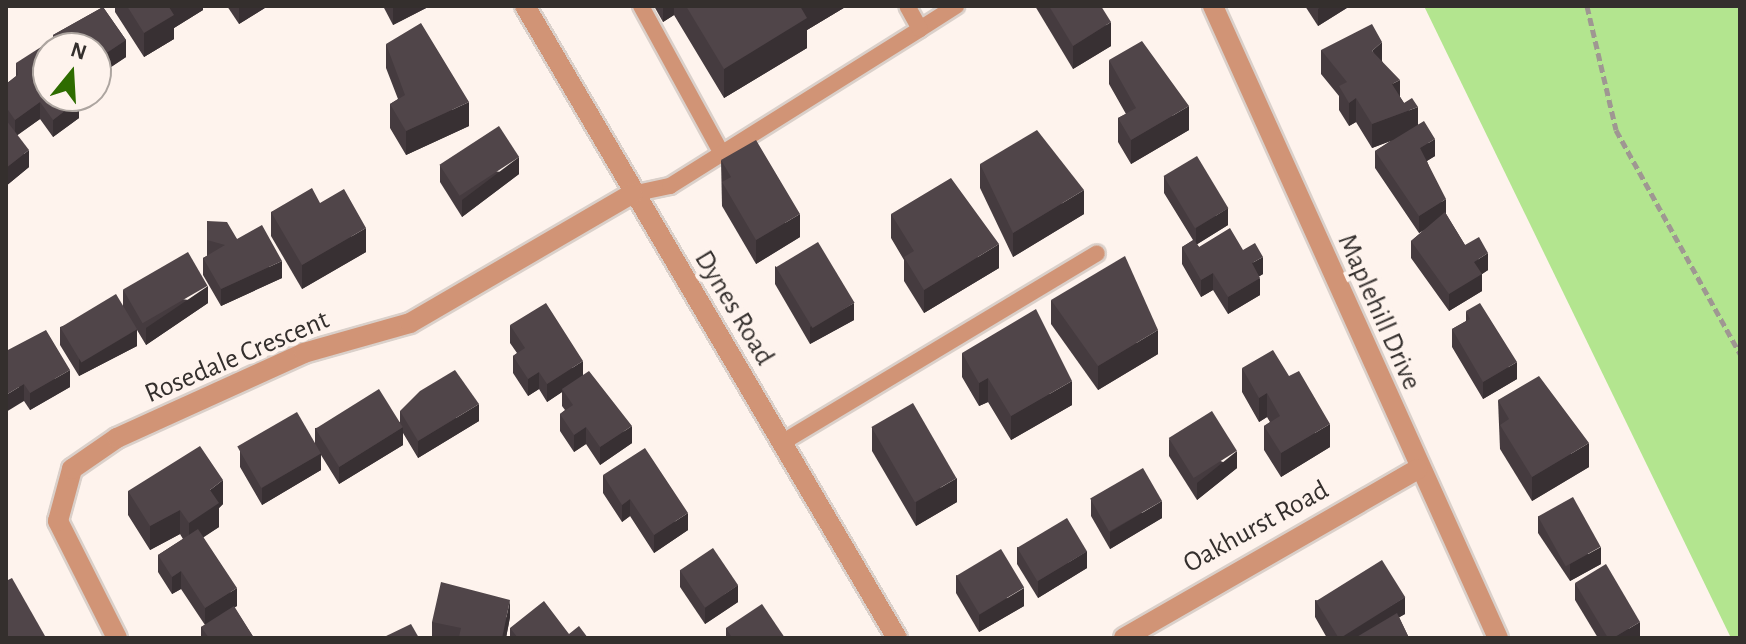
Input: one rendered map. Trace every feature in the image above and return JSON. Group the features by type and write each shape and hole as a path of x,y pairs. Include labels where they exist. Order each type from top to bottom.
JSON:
{"street":[{"name":"Dynes Road","path":"525,6 632,194 783,442 897,638"},
{"name":"Maplehill Drive","path":"1213,6 1418,469 1498,638"},
{"name":"Rosedale Crescent","path":"117,638 58,521 72,469 117,438 304,353 410,323 632,194"},
{"name":"Oakhurst Road","path":"1124,638 1418,469"}],"lane":[{"path":"641,6 722,154"},
{"path":"907,6 920,29"},
{"path":"632,194 670,186 956,6"},
{"path":"783,442 1097,253"}],"path":[{"path":"1587,6 1616,130 1740,354"}],"green space":[{"path":"1424,6 1740,6 1740,638 1731,638"}],"building":[{"path":"127,6 170,6 174,15 144,33"},
{"path":"686,6 800,6 807,18 724,69"},
{"path":"1049,6 1101,6 1111,22 1073,46"},
{"path":"103,7 126,40 112,49 112,32 58,32"},
{"path":"421,23 469,102 406,131 390,104 405,95 386,44"},
{"path":"1372,24 1382,42 1372,51 1400,80 1392,84 1404,103 1412,98 1418,107 1372,124 1356,98 1349,103 1339,86 1347,82 1321,50"},
{"path":"1142,41 1189,106 1131,140 1118,118 1136,108 1109,60"},
{"path":"32,53 32,108 15,120 6,107 6,84 18,75 16,63"},
{"path":"47,112 63,112 53,120"},
{"path":"6,120 29,150 6,168"},
{"path":"1424,121 1435,139 1420,148 1446,199 1419,216 1375,151"},
{"path":"499,126 519,157 460,196 439,165"},
{"path":"1037,130 1084,190 1013,233 980,164"},
{"path":"756,140 800,214 756,240 722,182 731,177 721,160"},
{"path":"1197,156 1228,208 1195,228 1164,176"},
{"path":"951,178 999,244 924,290 904,257 914,251 891,214"},
{"path":"312,188 320,203 344,189 366,228 302,265 271,212"},
{"path":"1445,212 1465,245 1479,237 1488,253 1474,262 1482,274 1449,294 1411,241"},
{"path":"207,221 227,222 237,239 262,225 282,261 221,289 203,258 225,245 207,240"},
{"path":"1230,228 1243,250 1255,243 1263,257 1252,263 1260,278 1228,297 1213,273 1201,280 1182,247 1194,240 1199,247"},
{"path":"818,242 855,303 813,328 776,267"},
{"path":"188,252 208,286 143,323 123,290"},
{"path":"1125,256 1158,330 1098,366 1051,300"},
{"path":"116,294 137,329 81,363 60,327"},
{"path":"546,303 583,361 547,384 539,372 528,379 513,356 525,348 510,325"},
{"path":"1480,303 1517,362 1483,382 1452,329 1470,319 1466,311"},
{"path":"1036,309 1072,381 1011,416 988,378 979,383 962,353"},
{"path":"46,330 70,370 30,393 24,384 6,395 6,351"},
{"path":"1273,350 1289,376 1299,371 1330,424 1281,453 1264,426 1280,416 1267,393 1259,398 1242,368"},
{"path":"455,370 479,404 418,441 400,411 420,391"},
{"path":"589,371 632,426 600,447 586,427 574,435 560,414 573,405 562,389"},
{"path":"1539,376 1589,443 1532,477 1500,425 1509,419 1498,400"},
{"path":"379,389 403,427 339,467 315,429"},
{"path":"913,403 956,478 915,502 871,427"},
{"path":"1212,411 1237,451 1194,478 1169,438"},
{"path":"297,412 321,454 261,488 237,446"},
{"path":"200,446 223,480 210,490 219,503 189,523 180,510 150,526 128,491"},
{"path":"645,448 688,513 654,535 630,499 622,505 603,475"},
{"path":"1143,468 1162,501 1109,531 1090,498"},
{"path":"1573,497 1601,547 1566,566 1538,516"},
{"path":"1067,518 1087,551 1037,581 1017,548"},
{"path":"198,529 237,588 205,608 181,571 172,577 158,555"},
{"path":"713,548 738,585 705,608 680,570"},
{"path":"1001,549 1024,588 980,614 956,576"},
{"path":"1382,560 1405,597 1340,638 1316,601"},
{"path":"1606,564 1640,622 1613,638 1608,638 1575,583"},
{"path":"12,578 45,636 6,638 6,581"},
{"path":"441,582 510,600 502,638 459,637 461,628 432,622"},
{"path":"544,601 569,634 579,626 588,638 518,638 510,628"},
{"path":"762,604 785,638 732,638 726,628"},
{"path":"234,606 254,638 209,638 201,627"},
{"path":"1397,613 1409,638 1355,638"},
{"path":"411,624 419,638 382,638"}]}
